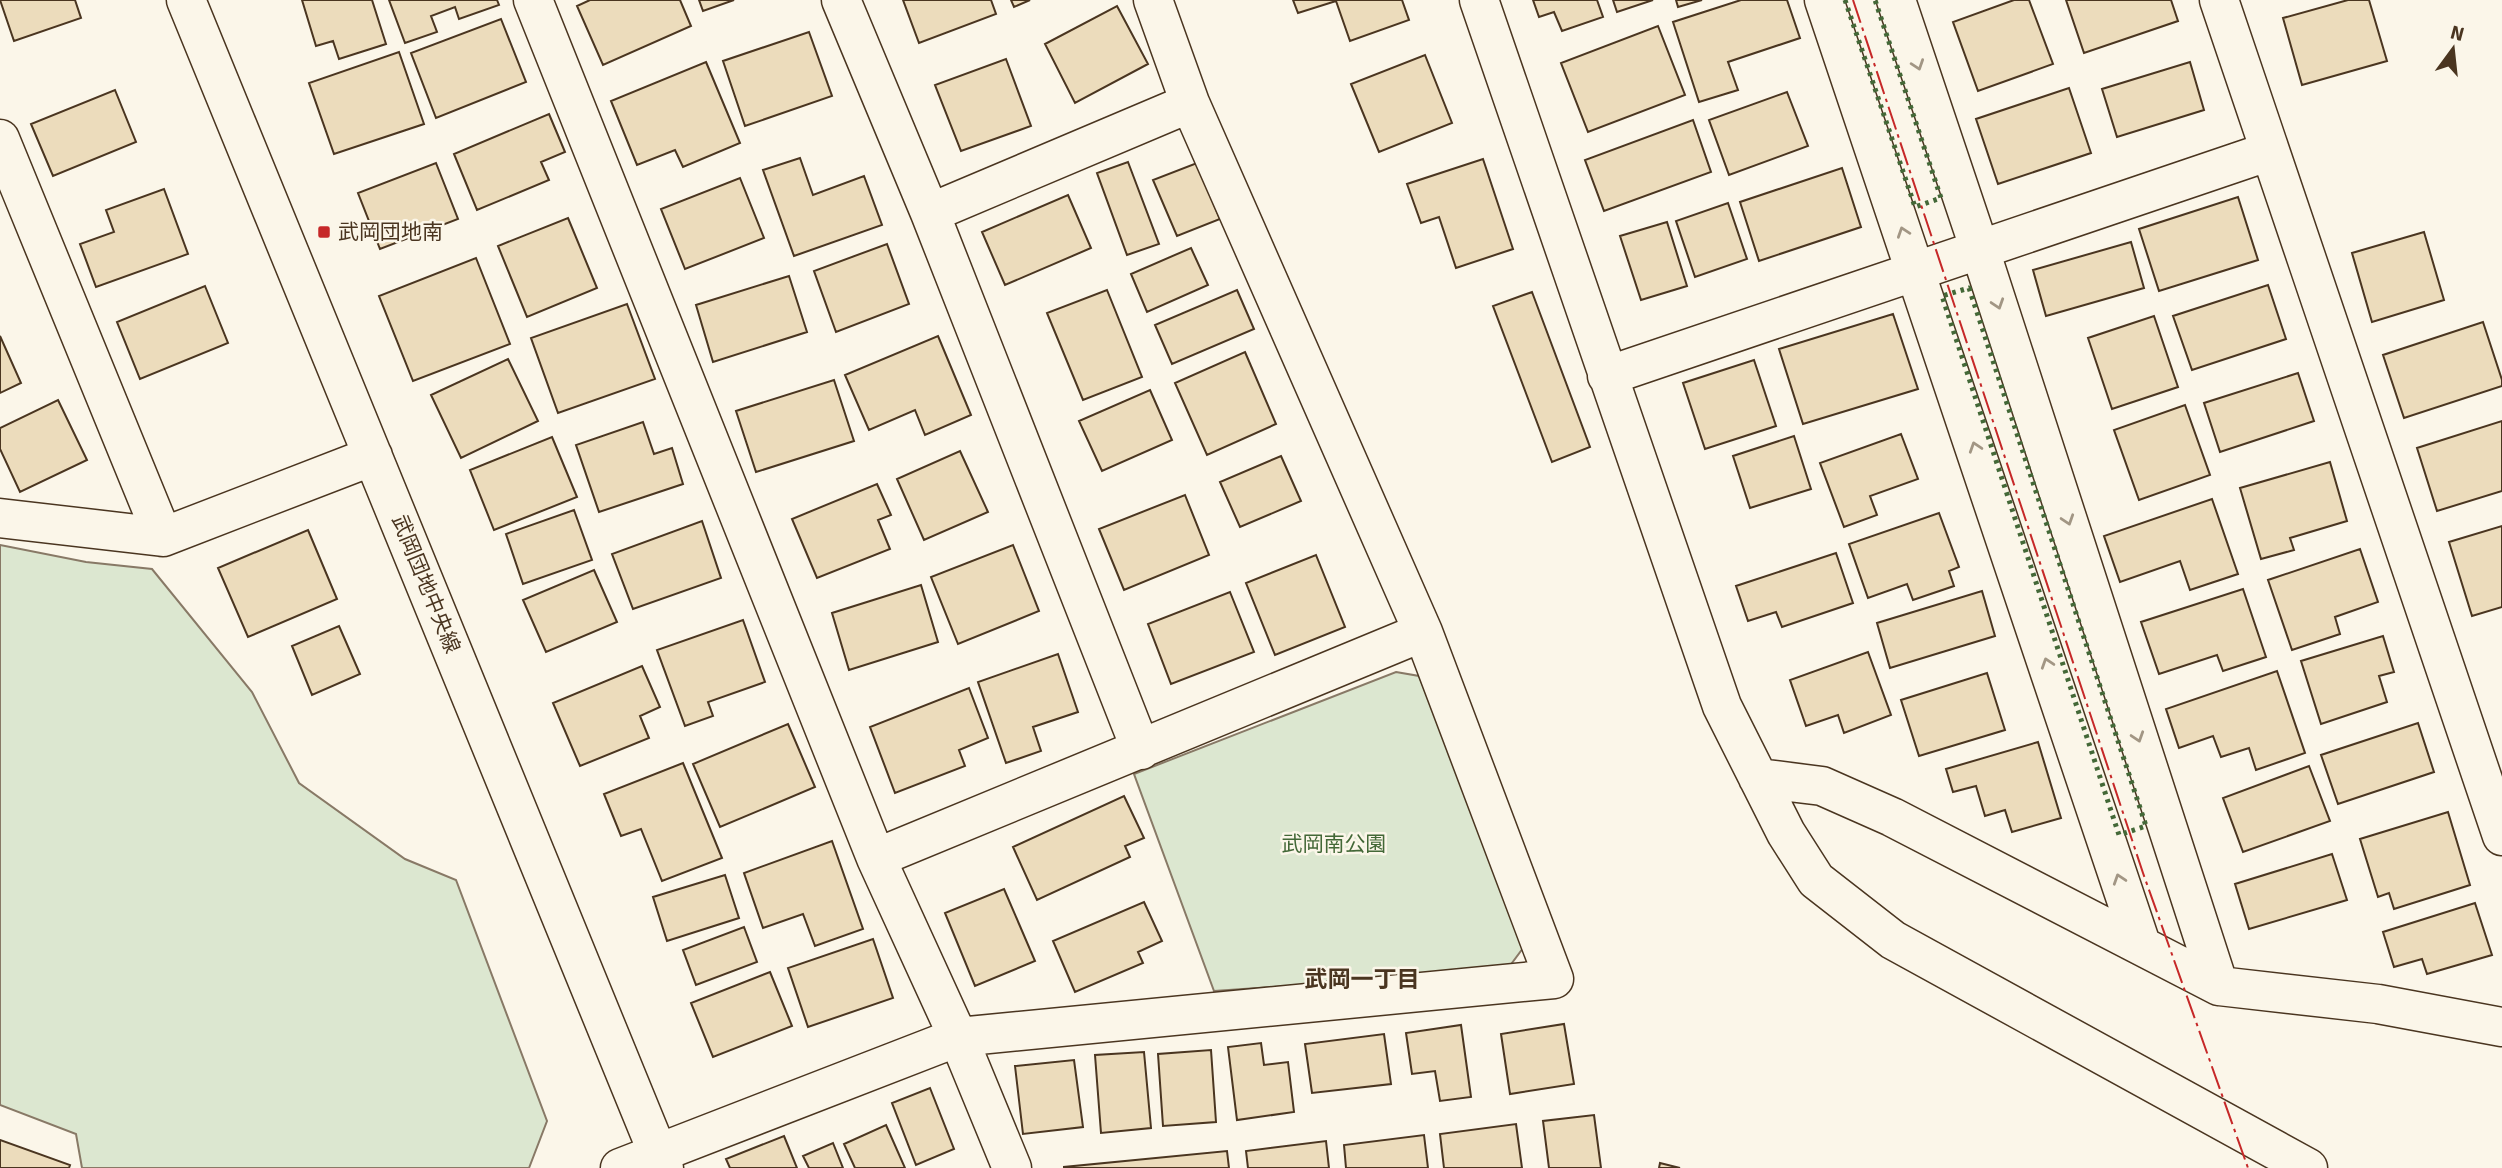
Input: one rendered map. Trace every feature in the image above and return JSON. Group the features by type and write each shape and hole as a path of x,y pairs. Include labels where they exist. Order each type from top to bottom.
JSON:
{"street":[{"name":"武岡団地中央線","path":"186,0 661,1161"},
{"path":"533,0 876,858 958,1037 1012,1168"},
{"path":"841,0 930,213 1141,750"},
{"path":"620,1168 661,1161 958,1037 1554,979 1423,632 1190,103 1153,0"},
{"path":"1479,0 1722,706 1786,833 1816,880 1893,940 2308,1168"},
{"path":"1824,0 2141,944"},
{"path":"1896,0 2219,986"},
{"path":"2219,0 2502,836"},
{"path":"930,213 1190,103"},
{"path":"0,139 163,537"},
{"path":"1607,376 2270,152"},
{"path":"0,518 163,537 373,456"},
{"path":"876,858 1423,632"},
{"path":"1758,778 1822,786 1892,817 2219,986 2378,1004 2502,1027"}],"green space":[{"path":"0,545 86,562 152,569 252,692 299,783 405,859 456,880 547,1121 529,1168 82,1168 76,1134 0,1105"},
{"name":"武岡南公園","path":"1396,672 1419,676 1526,944 1506,971 1214,991 1134,774"}],"building":[{"path":"0,0 75,0 81,18 14,41"},
{"path":"302,0 372,0 386,44 339,59 333,41 316,46"},
{"path":"389,0 497,0 499,5 459,19 455,7 431,16 437,32 405,43"},
{"path":"590,0 680,0 691,26 603,65 577,6"},
{"path":"699,0 734,0 703,11"},
{"path":"903,0 991,0 996,14 919,43"},
{"path":"1011,0 1030,0 1014,7"},
{"path":"1293,0 1402,0 1409,20 1350,41 1336,1 1298,13"},
{"path":"1533,0 1597,0 1603,17 1562,31 1554,12 1539,17"},
{"path":"1613,0 1653,0 1617,12"},
{"path":"1676,0 1702,0 1678,7"},
{"path":"1741,0 1787,0 1800,38 1728,62 1738,90 1699,102 1673,22"},
{"path":"2014,0 2029,0 2053,64 1978,91 1953,22"},
{"path":"2066,0 2171,0 2178,21 2084,53"},
{"path":"2348,0 2369,0 2387,61 2302,85 2283,18"},
{"path":"1117,6 1148,64 1075,103 1045,44"},
{"path":"501,19 526,82 436,118 411,53"},
{"path":"1658,26 1685,95 1588,132 1561,63"},
{"path":"809,32 832,96 745,126 723,61"},
{"path":"399,52 424,124 334,154 309,83"},
{"path":"1425,55 1452,123 1379,152 1351,84"},
{"path":"1006,59 1031,126 961,151 935,85"},
{"path":"706,62 740,143 683,167 675,150 637,165 611,101"},
{"path":"2190,62 2204,110 2117,137 2102,89"},
{"path":"2069,88 2091,153 1998,184 1976,119"},
{"path":"115,90 136,142 53,176 31,124"},
{"path":"1787,92 1808,146 1729,175 1709,120"},
{"path":"549,114 565,152 541,162 549,180 477,210 454,154"},
{"path":"1693,120 1711,172 1604,211 1585,160"},
{"path":"800,158 813,195 864,176 882,225 794,256 763,170"},
{"path":"1483,159 1513,249 1456,268 1439,217 1421,223 1407,184"},
{"path":"1128,162 1159,244 1127,255 1097,173"},
{"path":"436,163 458,219 380,249 358,193"},
{"path":"1197,163 1220,219 1177,236 1153,180"},
{"path":"1842,168 1861,227 1759,261 1740,202"},
{"path":"740,178 764,238 685,269 661,209"},
{"path":"164,189 188,254 96,287 80,244 114,232 106,210"},
{"path":"1068,195 1091,248 1005,285 982,232"},
{"path":"2238,197 2258,260 2159,291 2139,229"},
{"path":"1728,203 1747,259 1695,277 1676,221"},
{"path":"568,218 597,288 527,317 498,246"},
{"path":"1667,222 1687,286 1641,300 1620,236"},
{"path":"2424,232 2444,300 2372,322 2352,253"},
{"path":"2131,242 2144,288 2046,316 2033,270"},
{"path":"887,244 909,304 836,332 814,271"},
{"path":"1191,248 1208,285 1147,312 1131,274"},
{"path":"476,258 510,344 413,381 379,296"},
{"path":"789,276 807,332 713,362 696,305"},
{"path":"2268,285 2286,339 2192,370 2173,316"},
{"path":"205,286 228,343 140,379 117,322"},
{"path":"1107,290 1142,377 1083,400 1047,313"},
{"path":"1237,290 1254,329 1172,364 1155,325"},
{"path":"1532,292 1590,447 1552,462 1493,306"},
{"path":"627,304 655,379 558,413 531,338"},
{"path":"1893,314 1918,389 1803,424 1779,349"},
{"path":"2154,316 2178,387 2112,409 2088,338"},
{"path":"2483,322 2502,386 2404,418 2383,355"},
{"path":"0,336 21,383 0,393"},
{"path":"938,336 971,415 925,435 915,410 869,430 845,375"},
{"path":"1245,352 1276,424 1207,455 1175,383"},
{"path":"508,359 538,421 461,458 431,395"},
{"path":"1754,360 1776,426 1705,449 1683,383"},
{"path":"2298,373 2314,421 2220,452 2204,403"},
{"path":"834,380 854,441 756,472 736,411"},
{"path":"1150,390 1172,440 1102,471 1079,421"},
{"path":"58,400 87,460 20,492 0,449 0,428"},
{"path":"2185,405 2210,475 2139,500 2114,430"},
{"path":"2502,421 2502,491 2437,511 2417,448"},
{"path":"643,422 654,454 672,448 683,484 599,512 576,445"},
{"path":"1901,434 1918,479 1870,496 1877,515 1844,527 1820,463"},
{"path":"1794,436 1811,489 1750,508 1733,456"},
{"path":"552,437 577,497 494,530 470,470"},
{"path":"960,451 988,512 924,540 897,479"},
{"path":"1281,456 1301,501 1240,527 1220,482"},
{"path":"2330,462 2347,521 2290,538 2294,550 2261,559 2240,488"},
{"path":"877,484 891,515 878,520 890,549 817,578 792,519"},
{"path":"1185,495 1209,555 1124,590 1099,529"},
{"path":"2212,499 2238,574 2190,590 2180,561 2120,582 2104,536"},
{"path":"574,510 592,560 523,584 506,534"},
{"path":"1939,513 1959,567 1949,571 1954,586 1913,600 1907,584 1868,598 1849,544"},
{"path":"702,521 721,578 633,609 612,554"},
{"path":"2502,526 2502,607 2472,616 2449,542"},
{"path":"308,530 337,599 248,637 218,568"},
{"path":"1013,545 1039,611 958,644 931,577"},
{"path":"2360,549 2378,602 2335,617 2340,634 2292,650 2268,580"},
{"path":"1836,553 1853,603 1782,627 1776,612 1748,621 1736,586"},
{"path":"1316,555 1345,627 1275,655 1246,583"},
{"path":"594,570 617,622 546,652 523,600"},
{"path":"921,585 938,642 849,670 832,613"},
{"path":"2243,589 2266,657 2223,671 2217,655 2159,674 2141,622"},
{"path":"1982,591 1995,636 1890,668 1877,623"},
{"path":"1230,592 1254,652 1171,684 1148,624"},
{"path":"743,620 765,682 708,702 713,716 685,726 657,650"},
{"path":"339,626 360,674 312,695 292,646"},
{"path":"2383,636 2394,672 2379,676 2387,702 2321,724 2301,661"},
{"path":"1868,652 1891,715 1844,733 1838,715 1806,726 1790,680"},
{"path":"1058,654 1078,712 1033,727 1041,751 1006,763 978,682"},
{"path":"642,666 660,707 640,716 649,738 580,766 553,703"},
{"path":"2277,671 2305,753 2256,770 2249,748 2221,757 2213,736 2179,748 2166,709"},
{"path":"1987,673 2005,730 1919,756 1901,700"},
{"path":"969,688 988,738 959,750 965,766 895,793 870,727"},
{"path":"2418,723 2434,772 2338,804 2321,755"},
{"path":"788,724 815,787 720,827 693,764"},
{"path":"2038,742 2061,818 2012,832 2005,810 1985,816 1976,786 1953,792 1946,769"},
{"path":"683,763 722,858 662,881 641,829 621,836 604,794"},
{"path":"2309,766 2330,821 2243,852 2223,798"},
{"path":"1124,796 1144,838 1125,846 1130,857 1037,900 1013,847"},
{"path":"2448,812 2470,885 2394,909 2389,893 2378,897 2360,839"},
{"path":"832,841 863,929 815,946 803,914 763,928 744,873"},
{"path":"2332,854 2347,900 2249,929 2235,884"},
{"path":"725,875 739,918 667,941 653,897"},
{"path":"1004,889 1035,961 975,986 945,913"},
{"path":"1144,902 1162,941 1138,952 1143,963 1075,992 1053,941"},
{"path":"2475,903 2492,955 2427,974 2422,959 2394,967 2383,932"},
{"path":"744,927 757,962 696,985 683,950"},
{"path":"873,939 893,998 808,1027 788,968"},
{"path":"770,972 792,1026 713,1057 691,1003"},
{"path":"1564,1024 1574,1084 1510,1094 1501,1034"},
{"path":"1461,1025 1471,1097 1440,1101 1435,1071 1412,1074 1406,1033"},
{"path":"1384,1034 1391,1084 1312,1093 1305,1044"},
{"path":"1261,1043 1264,1065 1288,1062 1294,1112 1237,1120 1228,1047"},
{"path":"1211,1050 1216,1122 1163,1126 1158,1054"},
{"path":"1144,1052 1151,1128 1101,1133 1095,1055"},
{"path":"1074,1060 1083,1127 1023,1134 1015,1066"},
{"path":"930,1088 954,1149 916,1165 892,1103"},
{"path":"1594,1115 1601,1168 1549,1168 1543,1121"},
{"path":"1516,1124 1522,1168 1444,1168 1440,1134"},
{"path":"886,1125 905,1168 855,1168 844,1144"},
{"path":"1424,1135 1428,1168 1346,1168 1344,1145"},
{"path":"784,1136 797,1168 730,1168 726,1159"},
{"path":"0,1140 70,1165 69,1168 0,1168"},
{"path":"1326,1141 1329,1168 1248,1168 1246,1151"},
{"path":"833,1143 843,1168 809,1168 803,1156"},
{"path":"1227,1151 1229,1168 1064,1168 1064,1167"},
{"path":"1660,1163 1680,1168 1659,1168"}],"hedge":[{"path":"1845,0 1915,207 1941,198 1875,0"},
{"path":"1969,288 2146,826 2119,835 1942,296 1969,288"}],"power":[{"path":"1853,0 2143,873 2248,1168"}],"place":[{"name":"武岡団地南","path":"324,232"}],"district":[{"name":"武岡一丁目","path":"1362,979"}]}
